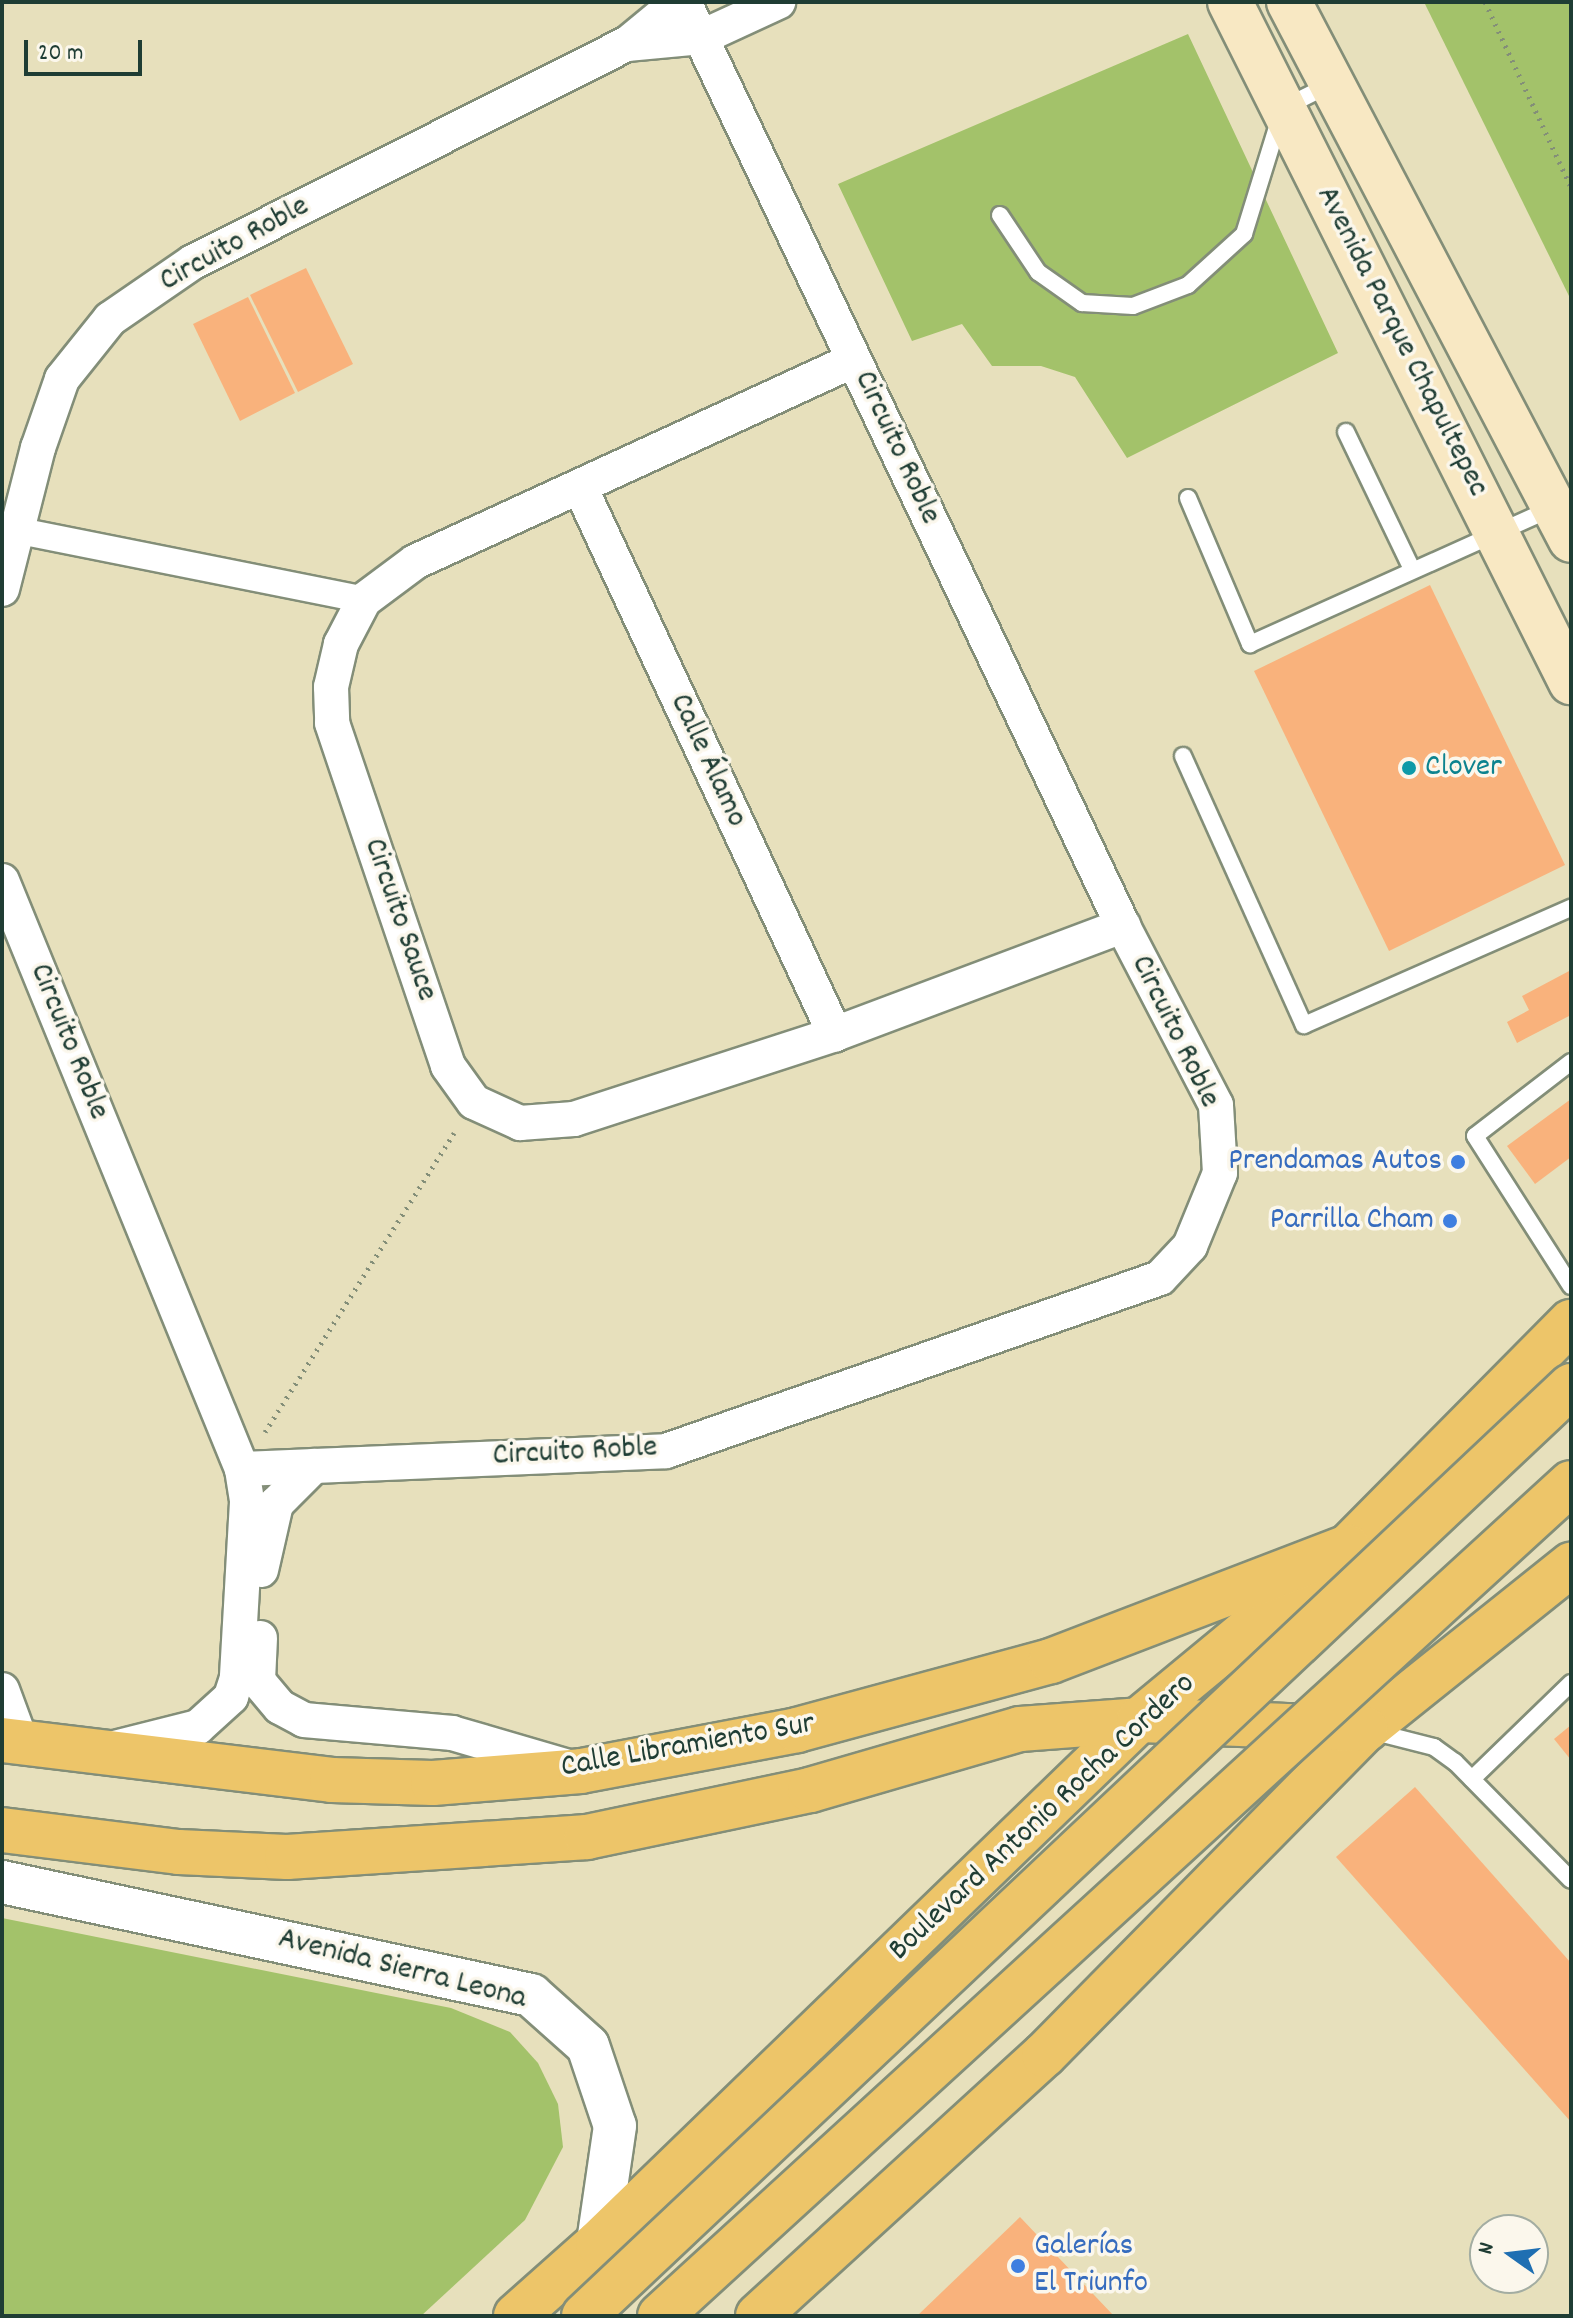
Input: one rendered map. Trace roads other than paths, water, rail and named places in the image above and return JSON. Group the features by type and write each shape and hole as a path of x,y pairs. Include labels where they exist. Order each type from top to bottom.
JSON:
{"main road":[{"name":"Avenida Parque Chapultepec","path":"1230,2 1571,682"},
{"name":"Avenida Parque Chapultepec","path":"1289,2 1562,524"},
{"name":"Boulevard Antonio Rocha Cordero","path":"516,2316 598,2243 1139,1720 1348,1547 1571,1322"},
{"path":"584,2316 1571,1386"},
{"path":"660,2316 1571,1483"},
{"name":"Calle Libramiento Sur","path":"12,1742 332,1780 433,1783 581,1771 797,1730 1051,1661 1348,1547"},
{"path":"758,2316 1044,2055 1366,1729 1571,1565"},
{"name":"Calle Libramiento Sur","path":"2,1830 179,1852 287,1857 587,1837 810,1790 1020,1729 1139,1720 1366,1729"}],"street":[{"name":"Circuito Roble","path":"3,575 62,379 110,319 193,262 627,44 678,2"},
{"name":"Circuito Roble","path":"242,1469 666,1451 1160,1278 1190,1246 1220,1173 1216,1105 1123,926 684,2"},
{"name":"Circuito Roble","path":"627,44 702,37 778,2"},
{"name":"Circuito Sauce","path":"854,360 415,562 364,600 341,644 331,687 332,723 448,1066 474,1102 520,1123 574,1119 835,1034 1123,926"},
{"name":"Calle Álamo","path":"580,487 835,1034"},
{"path":"15,530 364,600"},
{"name":"Circuito Roble","path":"2,881 242,1469 247,1502 248,1679"},
{"name":"Circuito Roble","path":"96,1753 198,1727 218,1714 248,1679 264,1540 276,1504 314,1466"},
{"path":"248,1679 280,1707 304,1720 452,1733 581,1771"},
{"path":"2,1690 12,1742"},
{"name":"Avenida Sierra Leona","path":"2,1882 531,1995 588,2046 615,2126 598,2243"}],"lane":[{"path":"1000,215 1038,272 1082,303 1133,306 1188,285 1244,234 1283,108 1331,84"},
{"path":"1346,432 1412,569"},
{"path":"1188,498 1250,644 1496,530 1562,524"},
{"path":"1183,756 1304,1025 1571,908"},
{"path":"1571,1062 1475,1136 1571,1286"},
{"path":"1472,1779 1571,1683"},
{"path":"1366,1729 1434,1747 1472,1779 1571,1880"}],"place":[{"name":"Clover","path":"1409,768"},
{"name":"Prendamas Autos","path":"1458,1162"},
{"name":"Parrilla Cham","path":"1450,1221"},
{"name":"Galerías El Triunfo","path":"1018,2266"}]}
